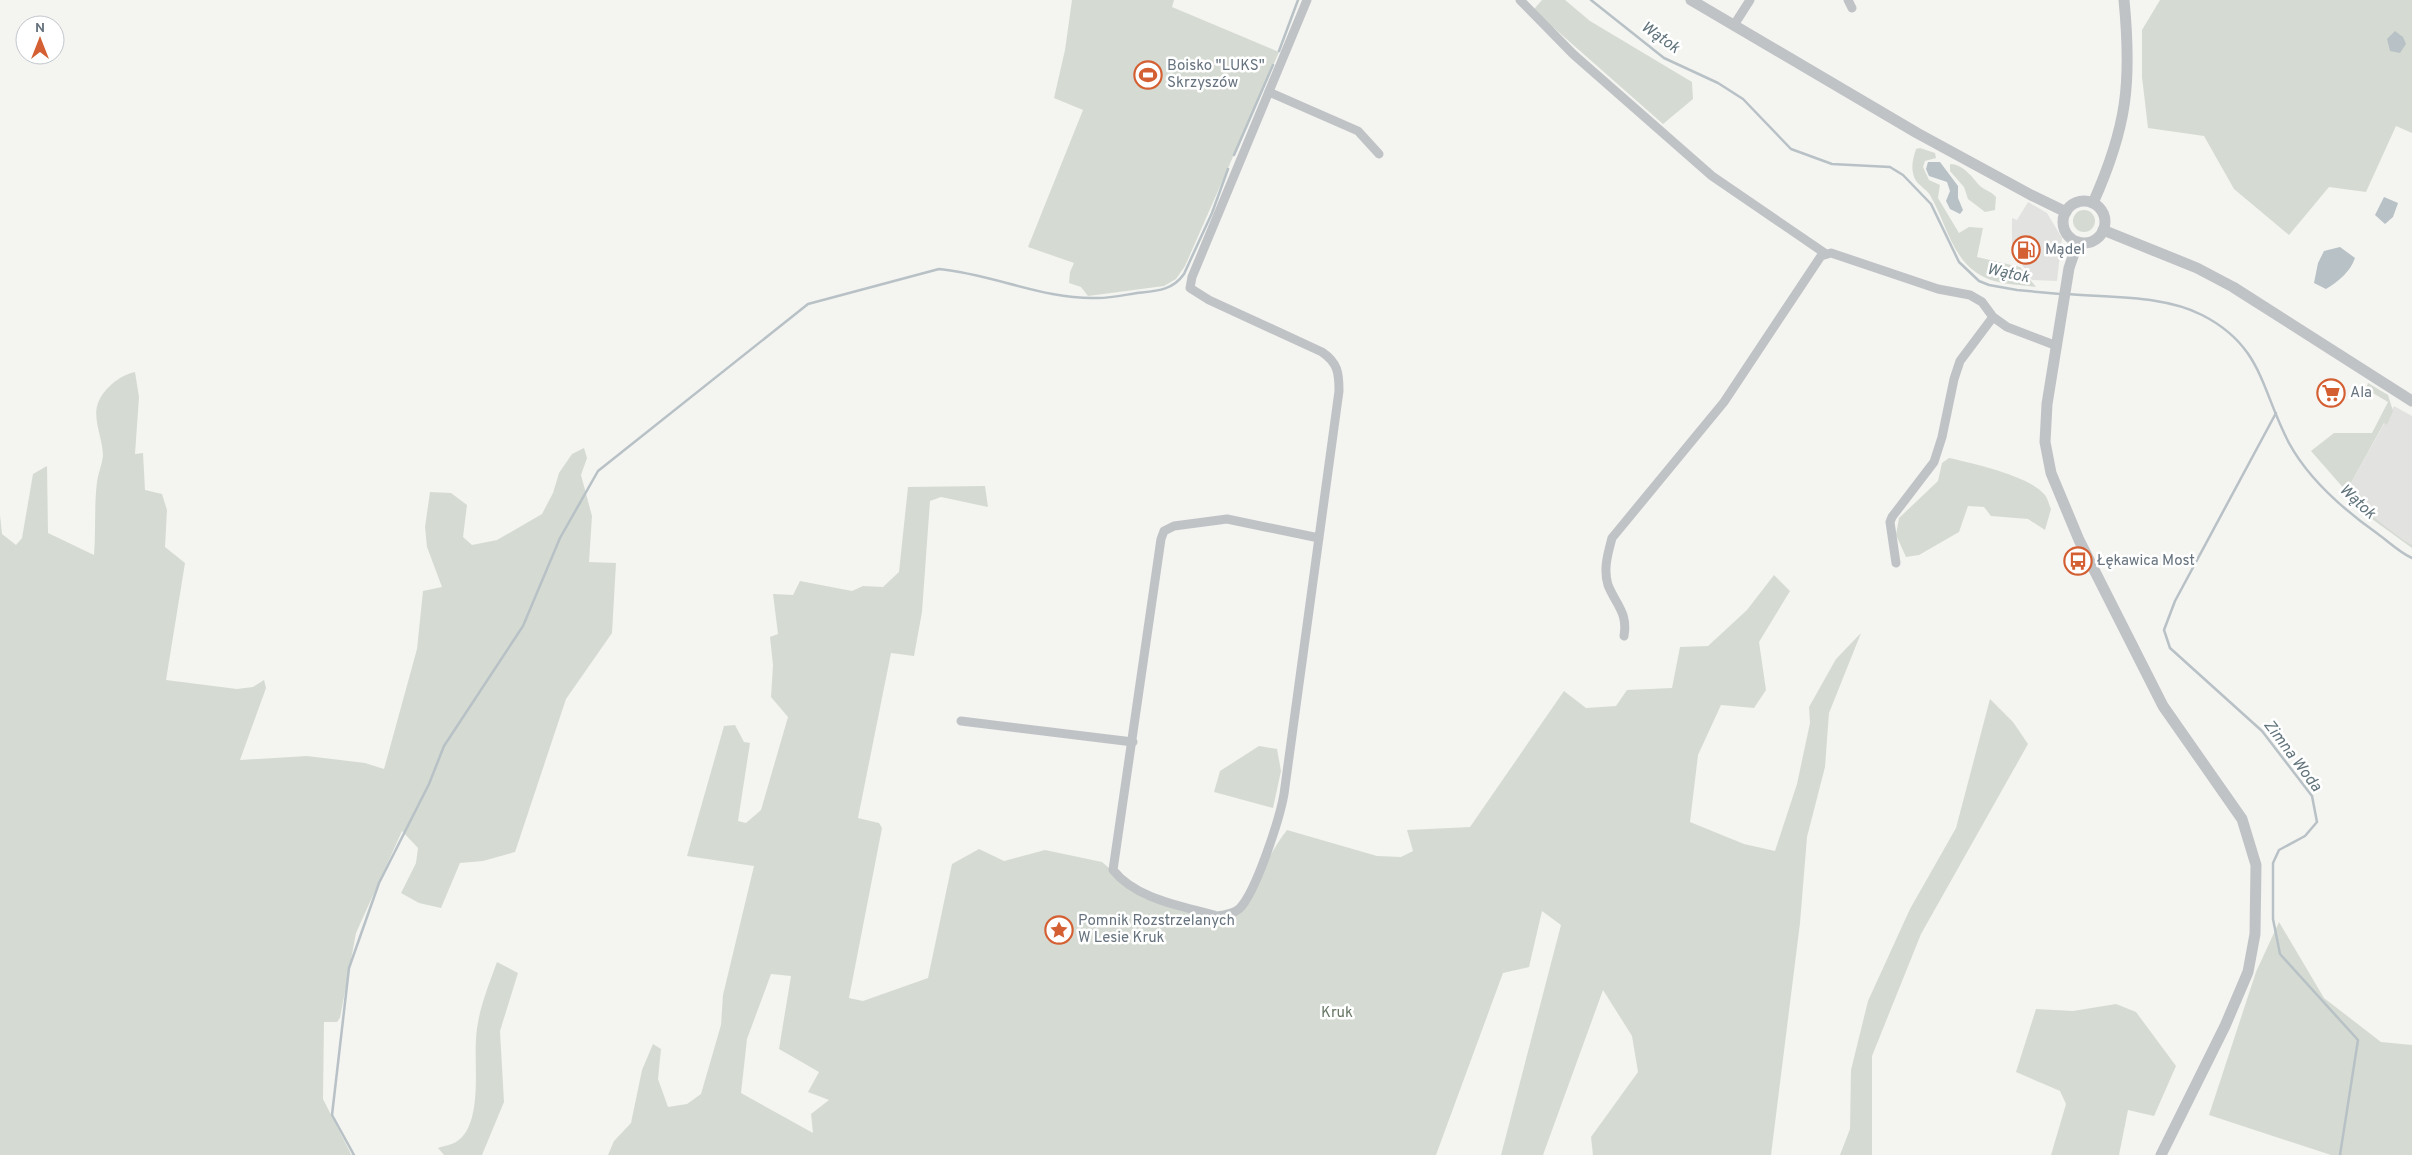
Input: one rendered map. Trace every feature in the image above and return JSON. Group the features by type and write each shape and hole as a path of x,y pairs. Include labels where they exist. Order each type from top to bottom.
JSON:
{"street":[{"path":"1307,0 1192,276 1190,288 1209,300 1322,352 1336,365 1339,391 1280,814 1260,870 1239,909 1228,915 1217,916 1153,897 1130,886 1113,870 1161,539 1164,530 1174,526 1227,519 1318,538"},
{"path":"1520,0 1573,54 1712,176 1826,254 1840,256 1938,289 1970,295 1982,302 1993,317 2016,332 2057,346"},
{"path":"1691,0 1926,138 2066,212"},
{"path":"1734,25 1750,0"},
{"path":"2093,203 2110,163 2126,98 2128,39 2124,0"},
{"path":"1269,92 1358,131 1379,154"},
{"path":"2080,202 2093,203 2104,217 2104,230 2096,239 2089,242 2078,242 2070,237 2064,227 2066,212 2073,205 2080,202"},
{"path":"2104,230 2197,268 2233,287 2412,401"},
{"path":"2078,242 2072,255 2067,279 2045,428 2045,442 2051,474 2083,548 2163,706 2242,819 2256,865 2255,934 2248,972 2225,1026 2161,1155"},
{"path":"1624,636 1625,617 1607,579 1606,562 1612,538 1724,402 1817,259 1826,254"},
{"path":"1896,563 1890,522 1934,462 1942,437 1954,379 1960,361 1993,317"},
{"path":"960,721 1133,742"}],"shaded area":[{"path":"2395,31 2403,37 2406,44 2400,53 2390,51 2387,39"},
{"path":"1928,162 1940,162 1958,186 1958,198 1963,210 1960,214 1950,209 1946,201 1950,191 1947,182 1929,176 1926,169"},
{"path":"2384,197 2398,203 2393,217 2385,224 2375,215"},
{"path":"2028,202 2047,213 2062,238 2057,281 2032,280 2012,249 2012,218 2017,220"},
{"path":"2340,247 2355,258 2350,268 2340,279 2326,289 2314,283 2318,263 2324,251"},
{"path":"2394,406 2412,416 2412,545 2394,534 2370,515 2347,490"}],"green space":[{"path":"1072,0 1174,0 1172,7 1279,52 1185,266 1176,279 1164,286 1088,296 1081,287 1069,283 1070,272 1074,263 1028,247 1083,110 1054,98 1065,50"},
{"path":"1542,0 1565,0 1590,21 1692,82 1693,99 1663,124 1554,28 1537,22 1529,15"},
{"path":"2160,0 2412,0 2412,133 2396,126 2366,192 2329,187 2289,235 2234,189 2204,136 2148,128 2142,77 2142,30"},
{"path":"1920,148 1935,153 1936,158 1925,161 1923,167 1929,180 1940,185 1938,198 1959,233 1969,227 1983,228 1977,257 2020,267 2036,287 1991,280 1968,266 1949,237 1930,195 1916,181 1913,175 1914,156 1916,149"},
{"path":"1950,164 1959,166 1981,187 1996,197 1995,210 1985,212 1968,199 1964,187 1950,171"},
{"path":"2084,210 2092,213 2095,221 2092,229 2084,232 2076,229 2073,221 2076,213"},
{"path":"135,372 139,397 135,454 143,453 145,490 162,494 167,510 165,547 185,563 166,680 237,689 253,687 264,680 266,688 240,760 307,756 365,763 384,769 417,649 423,591 442,587 427,547 425,527 430,492 451,493 467,505 463,537 472,545 497,540 542,514 553,493 559,473 572,454 584,448 587,458 581,475 592,516 589,562 616,563 612,633 566,699 515,852 483,861 460,863 441,908 419,903 401,893 416,863 418,848 402,831 356,933 340,1018 337,1022 324,1022 323,1099 351,1154 355,1155 0,1155 0,515 2,534 16,545 22,538 33,474 47,466 48,533 94,555 96,491 103,456 96,409 108,387 124,376"},
{"path":"2368,383 2388,395 2393,411 2387,425 2384,423 2347,490 2378,520 2412,545 2412,548 2368,516 2311,451 2334,433 2372,433 2388,402 2366,389"},
{"path":"1949,458 2000,471 2038,488 2045,495 2051,509 2045,530 2028,519 1991,516 1984,507 1968,506 1959,532 1919,555 1906,557 1896,535 1899,518 1938,481 1942,463"},
{"name":"Kruk","path":"985,486 988,507 941,497 930,501 922,612 914,656 891,653 858,818 879,823 882,828 849,998 863,1001 928,978 952,864 979,849 1004,861 1045,850 1102,862 1144,898 1228,923 1245,902 1287,830 1377,856 1401,857 1413,851 1407,830 1470,827 1564,691 1586,708 1616,706 1627,690 1672,688 1680,647 1708,646 1747,610 1774,575 1790,591 1759,642 1766,690 1754,708 1721,705 1698,755 1690,822 1744,844 1775,851 1797,784 1810,723 1809,707 1836,659 1861,633 1829,713 1825,767 1807,837 1800,923 1771,1155 1593,1155 1591,1137 1638,1072 1632,1036 1603,990 1543,1155 1501,1155 1561,925 1542,911 1529,967 1503,973 1436,1155 608,1155 614,1141 631,1123 642,1070 653,1044 661,1049 658,1079 668,1107 687,1104 701,1094 721,1025 723,995 754,866 687,856 724,726 735,725 744,742 750,743 738,821 746,823 761,810 788,717 771,697 773,665 770,637 778,634 773,594 793,595 800,581 852,591 863,586 883,587 899,572 908,487","holes":["771,974 791,976 779,1049 819,1072 808,1092 829,1100 811,1114 813,1133 741,1093 747,1039"]},
{"path":"1990,699 2013,722 2028,744 1921,934 1872,1056 1872,1155 1840,1155 1850,1129 1851,1070 1868,1001 1910,909 1956,828"},
{"path":"1259,746 1277,749 1281,771 1273,808 1214,792 1220,771"},
{"path":"2279,922 2324,998 2381,1042 2412,1045 2412,1155 2331,1155 2209,1115 2256,972"},
{"path":"497,962 518,973 500,1031 504,1102 482,1155 444,1155 438,1148 456,1142 465,1134 474,1110 478,1020"},
{"path":"2116,1004 2136,1012 2176,1066 2154,1116 2128,1110 2119,1155 2051,1155 2066,1104 2060,1091 2016,1072 2036,1009 2073,1011"}],"waterway":[{"path":"1279,51 1298,0"},
{"name":"Wątok","path":"1591,0 1664,58 1718,83 1743,99 1791,149 1832,164 1890,167 1903,175 1931,204 1959,262 1979,281 1989,285 2017,290 2060,294"},
{"path":"1234,155 1273,65"},
{"path":"354,1155 332,1115 349,968 379,883 429,784 444,746 523,626 560,538 598,471 808,304 939,269 1078,298 1113,297 1157,291 1169,287 1184,274 1212,213 1228,169"},
{"name":"Wątok","path":"2068,294 2136,298 2171,304 2202,315 2222,327 2249,355 2258,371 2289,443 2297,457 2317,482 2353,515 2398,550 2412,558"},
{"name":"Zimna Woda","path":"2276,413 2175,601 2164,630 2170,648 2262,731 2312,796 2317,822 2305,836 2279,850 2273,863 2273,919 2280,954 2358,1040 2340,1155"}],"place":[{"name":"Boisko \"LUKS\" Skrzyszów","path":"1148,75"},
{"name":"Mądel","path":"2026,250"},
{"name":"Ala","path":"2331,393"},
{"name":"Łękawica Most","path":"2078,561"},
{"name":"Pomnik Rozstrzelanych W Lesie Kruk","path":"1059,930"}]}
